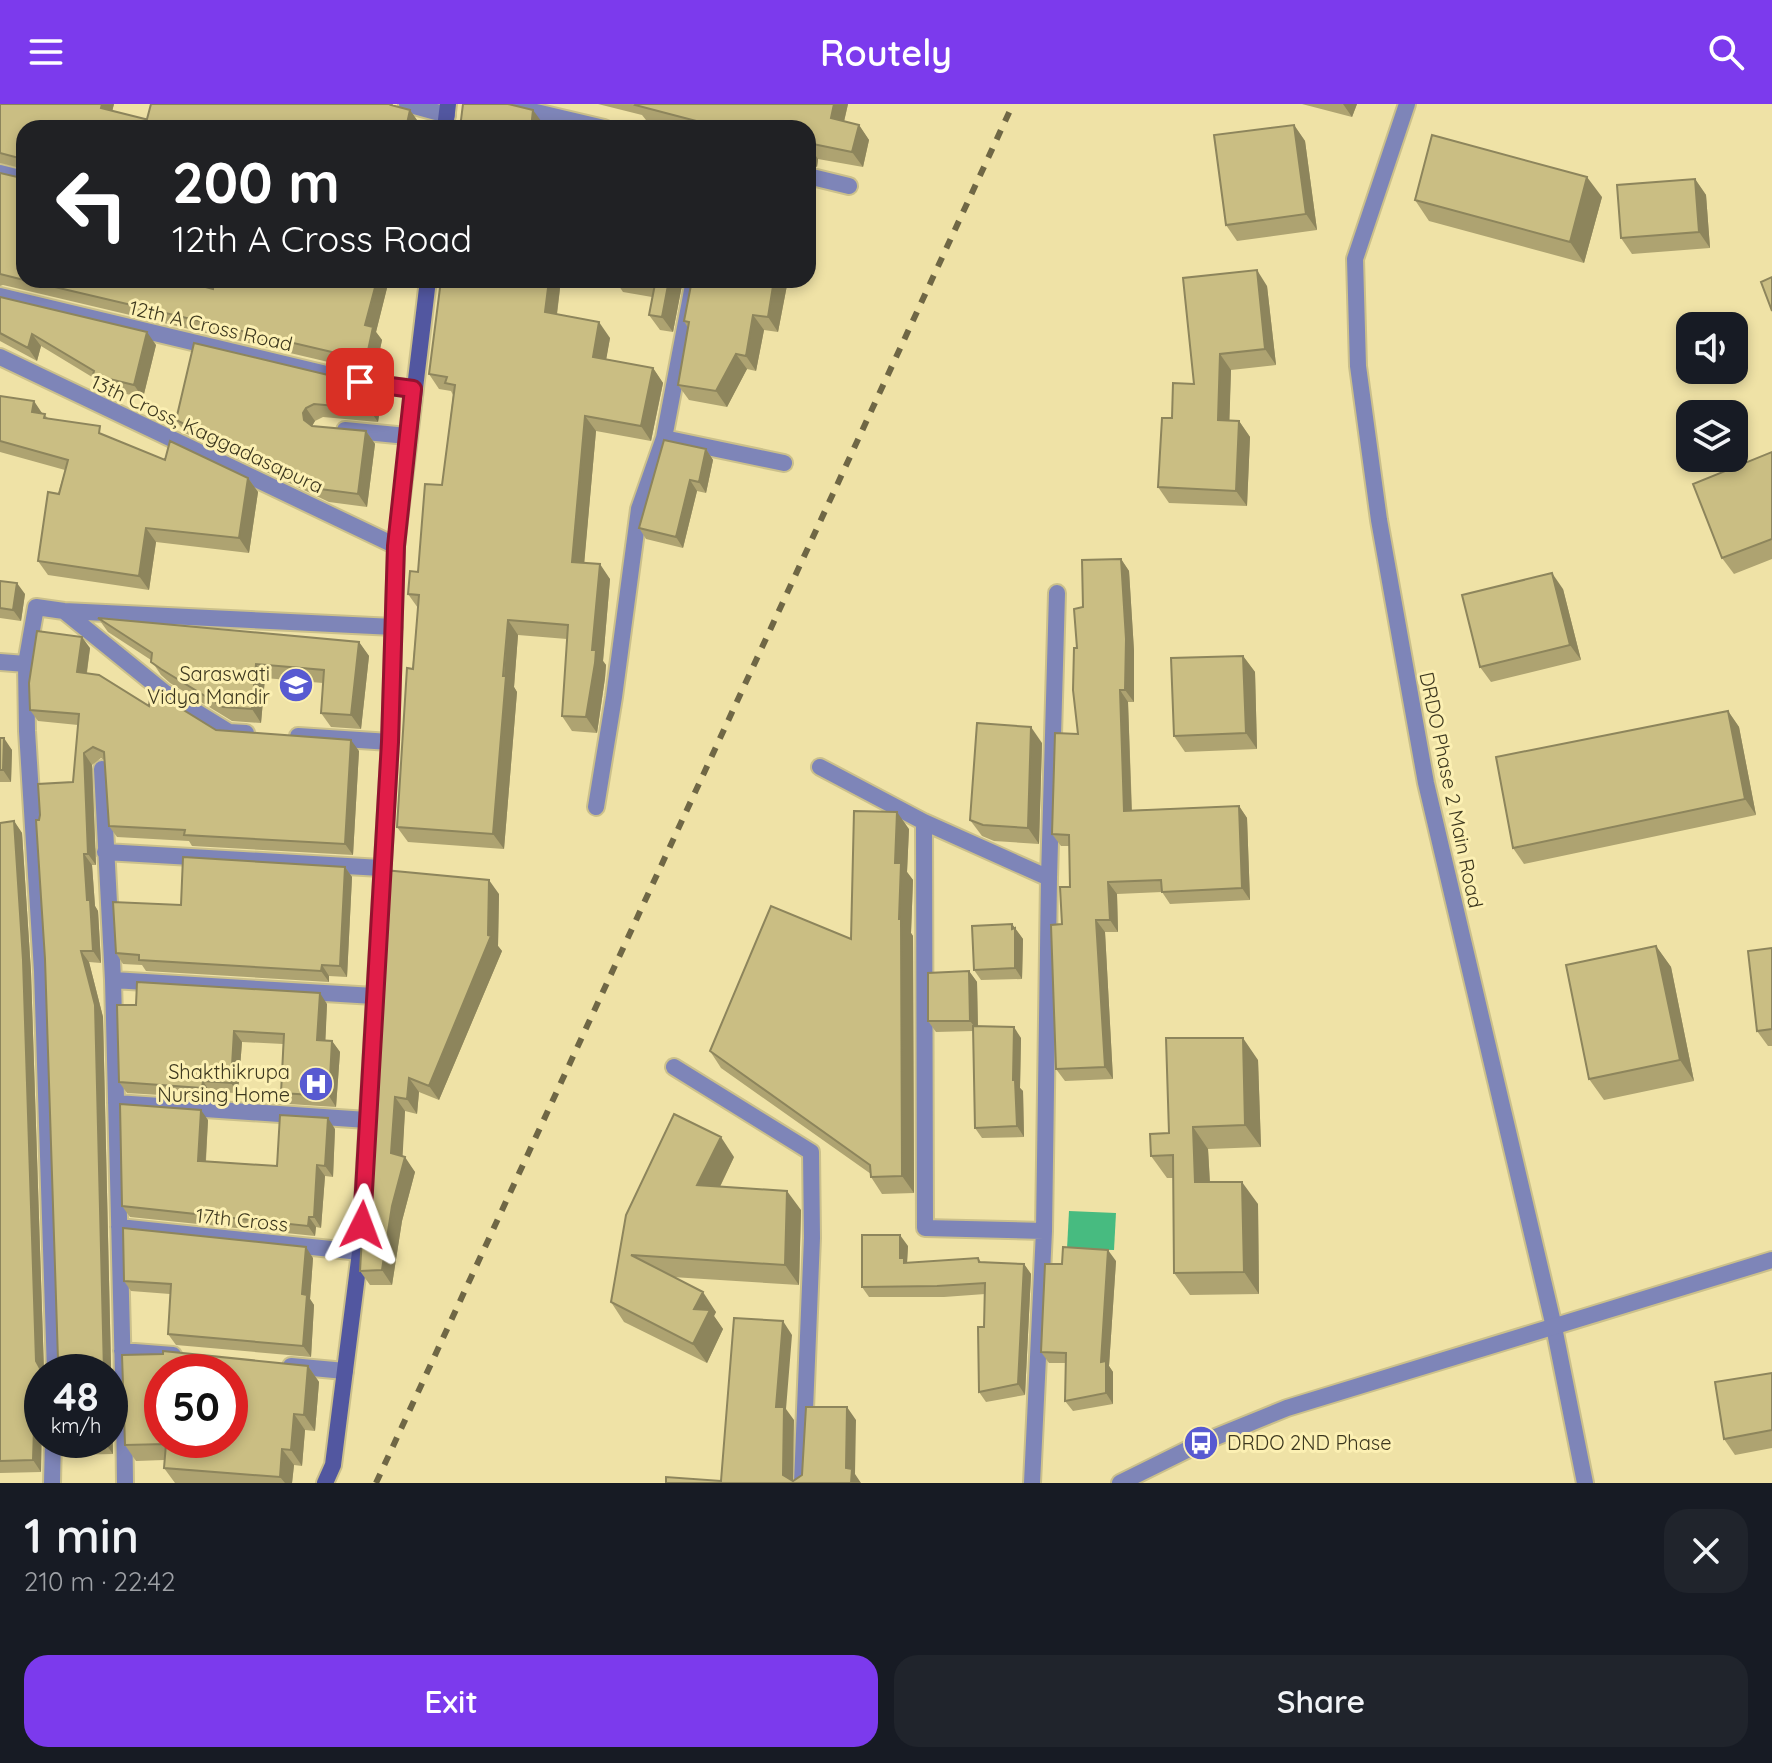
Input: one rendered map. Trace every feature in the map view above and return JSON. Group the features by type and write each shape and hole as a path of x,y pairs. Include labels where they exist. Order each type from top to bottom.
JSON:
{"main road":[{"path":"325,1483 333,1465 360,1252 390,742 396,546 426,288"}],"street":[{"path":"407,104 446,116"},
{"path":"502,104 570,120"},
{"name":"DRDO Phase 2 Main Road","path":"1407,104 1355,259 1358,366 1379,520 1426,783 1554,1327 1585,1483"},
{"path":"816,178 849,186"},
{"path":"596,807 639,509 664,438 692,288"},
{"name":"12th A Cross Road","path":"0,296 360,382 413,389"},
{"name":"13th Cross, Kaggadasapura","path":"0,357 396,546"},
{"path":"323,428 407,436"},
{"path":"664,438 784,463"},
{"path":"1032,1483 1044,1231 1057,593"},
{"path":"54,1354 42,971 27,731 26,664 36,607 64,611 394,627"},
{"path":"64,611 164,692 210,722 229,732 258,734"},
{"path":"0,662 26,664"},
{"path":"287,735 390,742"},
{"path":"820,767 924,822 1049,878"},
{"path":"102,769 113,980 125,1483"},
{"path":"924,822 925,1228 1044,1231"},
{"path":"105,852 381,868"},
{"path":"113,980 374,996"},
{"path":"674,1067 811,1152 812,1238 802,1483"},
{"path":"116,1103 367,1120"},
{"name":"17th Cross","path":"119,1227 360,1252"},
{"path":"1120,1483 1201,1443 1287,1408 1772,1260"},
{"path":"122,1351 154,1354"},
{"path":"281,1365 345,1371"},
{"path":"52,1483 53,1458"}],"green space":[{"path":"1069,1211 1116,1213 1114,1250 1067,1249"}],"building":[{"path":"0,104 102,104 101,108 145,119 151,104 392,104 410,110 408,120 16,120 16,157 0,153"},
{"path":"463,104 508,104 533,110 532,120 461,120"},
{"path":"834,104 831,118 859,125 852,152 816,145 816,120 692,120 635,105"},
{"path":"1294,125 1306,214 1226,225 1214,135"},
{"path":"1432,135 1587,177 1570,242 1415,200"},
{"path":"0,173 16,177 16,278 0,274"},
{"path":"1695,179 1699,232 1621,238 1617,185"},
{"path":"1257,270 1265,349 1220,354 1218,420 1239,421 1236,491 1158,487 1162,418 1172,418 1173,383 1194,384 1183,278"},
{"path":"1772,277 1772,311 1761,282"},
{"path":"59,288 375,288 365,325 373,327 366,360"},
{"path":"440,288 548,288 545,312 599,322 593,357 653,368 641,426 585,416 572,562 600,564 592,650 596,650 595,663 586,717 562,716 568,625 508,620 493,834 397,827 407,668 413,669 419,595 408,594 410,571 418,572 425,484 442,485 455,385 445,383 447,377 429,374"},
{"path":"654,288 667,288 662,317 649,315"},
{"path":"690,288 773,288 768,317 753,315 746,356 736,354 716,391 678,385 689,322 684,321"},
{"path":"0,297 147,332 134,385 93,375 94,371 32,334 28,348 0,333"},
{"path":"194,343 373,383 369,409 314,404 303,413 304,420 312,426 366,431 358,494 320,489 176,420"},
{"path":"0,396 34,401 32,412 45,414 44,418 100,426 99,433 165,460 170,441 248,478 239,538 146,528 139,576 38,561 48,492 59,494 68,460 0,441"},
{"path":"664,440 706,449 699,482 690,480 676,537 639,528"},
{"path":"1772,452 1772,539 1722,558 1693,484 1723,472 1748,472 1748,462"},
{"path":"1121,559 1126,639 1125,690 1120,690 1124,811 1239,806 1242,888 1162,892 1161,880 1108,882 1110,920 1096,920 1105,1067 1056,1069 1051,925 1062,924 1060,887 1070,887 1069,835 1052,834 1055,733 1078,734 1073,690 1074,648 1077,648 1074,609 1083,607 1082,560"},
{"path":"1552,573 1570,645 1480,667 1462,595"},
{"path":"0,581 17,583 13,610 0,608"},
{"path":"98,618 359,642 351,715 321,713 324,670 256,664 252,709 223,707 151,662 152,653"},
{"path":"37,631 82,637 77,672 99,675 149,706 151,690 216,730 351,740 345,844 184,835 185,830 109,826 104,752 93,747 84,753 88,854 84,854 93,951 81,951 95,1005 104,1354 58,1354 45,959 36,820 40,815 38,784 73,782 79,714 30,710 29,683"},
{"path":"1243,656 1246,733 1174,736 1171,658"},
{"path":"1728,711 1745,799 1513,848 1496,757"},
{"path":"977,723 1031,727 1028,828 983,825 970,820"},
{"path":"0,738 4,738 3,770 0,770"},
{"path":"854,811 897,812 895,863 901,863 902,1176 871,1177 870,1165 710,1051 771,906 851,939"},
{"path":"14,821 23,960 36,1354 24,1354 24,1458 33,1460 0,1461 0,823"},
{"path":"183,857 345,867 340,966 322,965 321,971 139,960 139,955 116,953 113,902 181,905"},
{"path":"384,870 489,880 488,935 491,936 429,1086 409,1078 407,1099 395,1097 391,1153 405,1157 392,1206 382,1270 360,1271"},
{"path":"1012,924 1012,929 1015,928 1015,968 974,970 972,926"},
{"path":"1656,946 1680,1060 1589,1079 1566,965"},
{"path":"1772,948 1772,1029 1757,1031 1748,951"},
{"path":"969,971 970,1021 928,1021 928,973"},
{"path":"137,982 320,993 317,1040 332,1041 329,1096 281,1093 284,1034 234,1031 231,1083 203,1081 202,1088 119,1082 117,1005 136,1005"},
{"path":"973,1026 1014,1027 1013,1080 1017,1126 975,1128"},
{"path":"1166,1038 1243,1038 1245,1125 1193,1127 1195,1182 1242,1182 1244,1272 1174,1273 1173,1155 1151,1156 1150,1134 1169,1133"},
{"path":"120,1104 201,1110 198,1161 277,1166 280,1115 328,1118 325,1166 317,1165 314,1217 309,1217 308,1226 122,1206"},
{"path":"674,1114 721,1137 697,1185 787,1191 785,1265 631,1255 703,1292 694,1309 710,1310 693,1344 611,1302 626,1215"},
{"path":"123,1228 306,1247 302,1294 307,1295 303,1346 168,1334 171,1284 124,1281"},
{"path":"862,1235 900,1235 900,1258 904,1258 904,1263 978,1258 979,1262 1024,1264 1018,1384 979,1392 978,1327 984,1327 985,1283 862,1287"},
{"path":"1063,1247 1108,1250 1101,1362 1106,1361 1106,1393 1065,1401 1066,1353 1041,1352 1045,1264 1062,1264"},
{"path":"734,1318 783,1321 776,1407 784,1407 783,1475 793,1481 802,1475 806,1407 847,1407 846,1468 852,1469 851,1483 666,1483 666,1477 721,1481"},
{"path":"163,1351 192,1354 163,1354"},
{"path":"144,1354 144,1445 128,1445 128,1355"},
{"path":"248,1360 308,1366 304,1415 294,1414 291,1450 282,1449 280,1477 164,1468 165,1458 248,1458"},
{"path":"1772,1373 1772,1430 1724,1439 1715,1382"}],"railway":[{"path":"376,1483 1013,104"}],"place":[{"name":"Saraswati Vidya Mandir","path":"296,685"},
{"name":"Shakthikrupa Nursing Home","path":"316,1084"},
{"name":"DRDO 2ND Phase","path":"1201,1443"}],"route":[{"path":"360,382 413,389 396,546 390,742 362,1225"}]}
